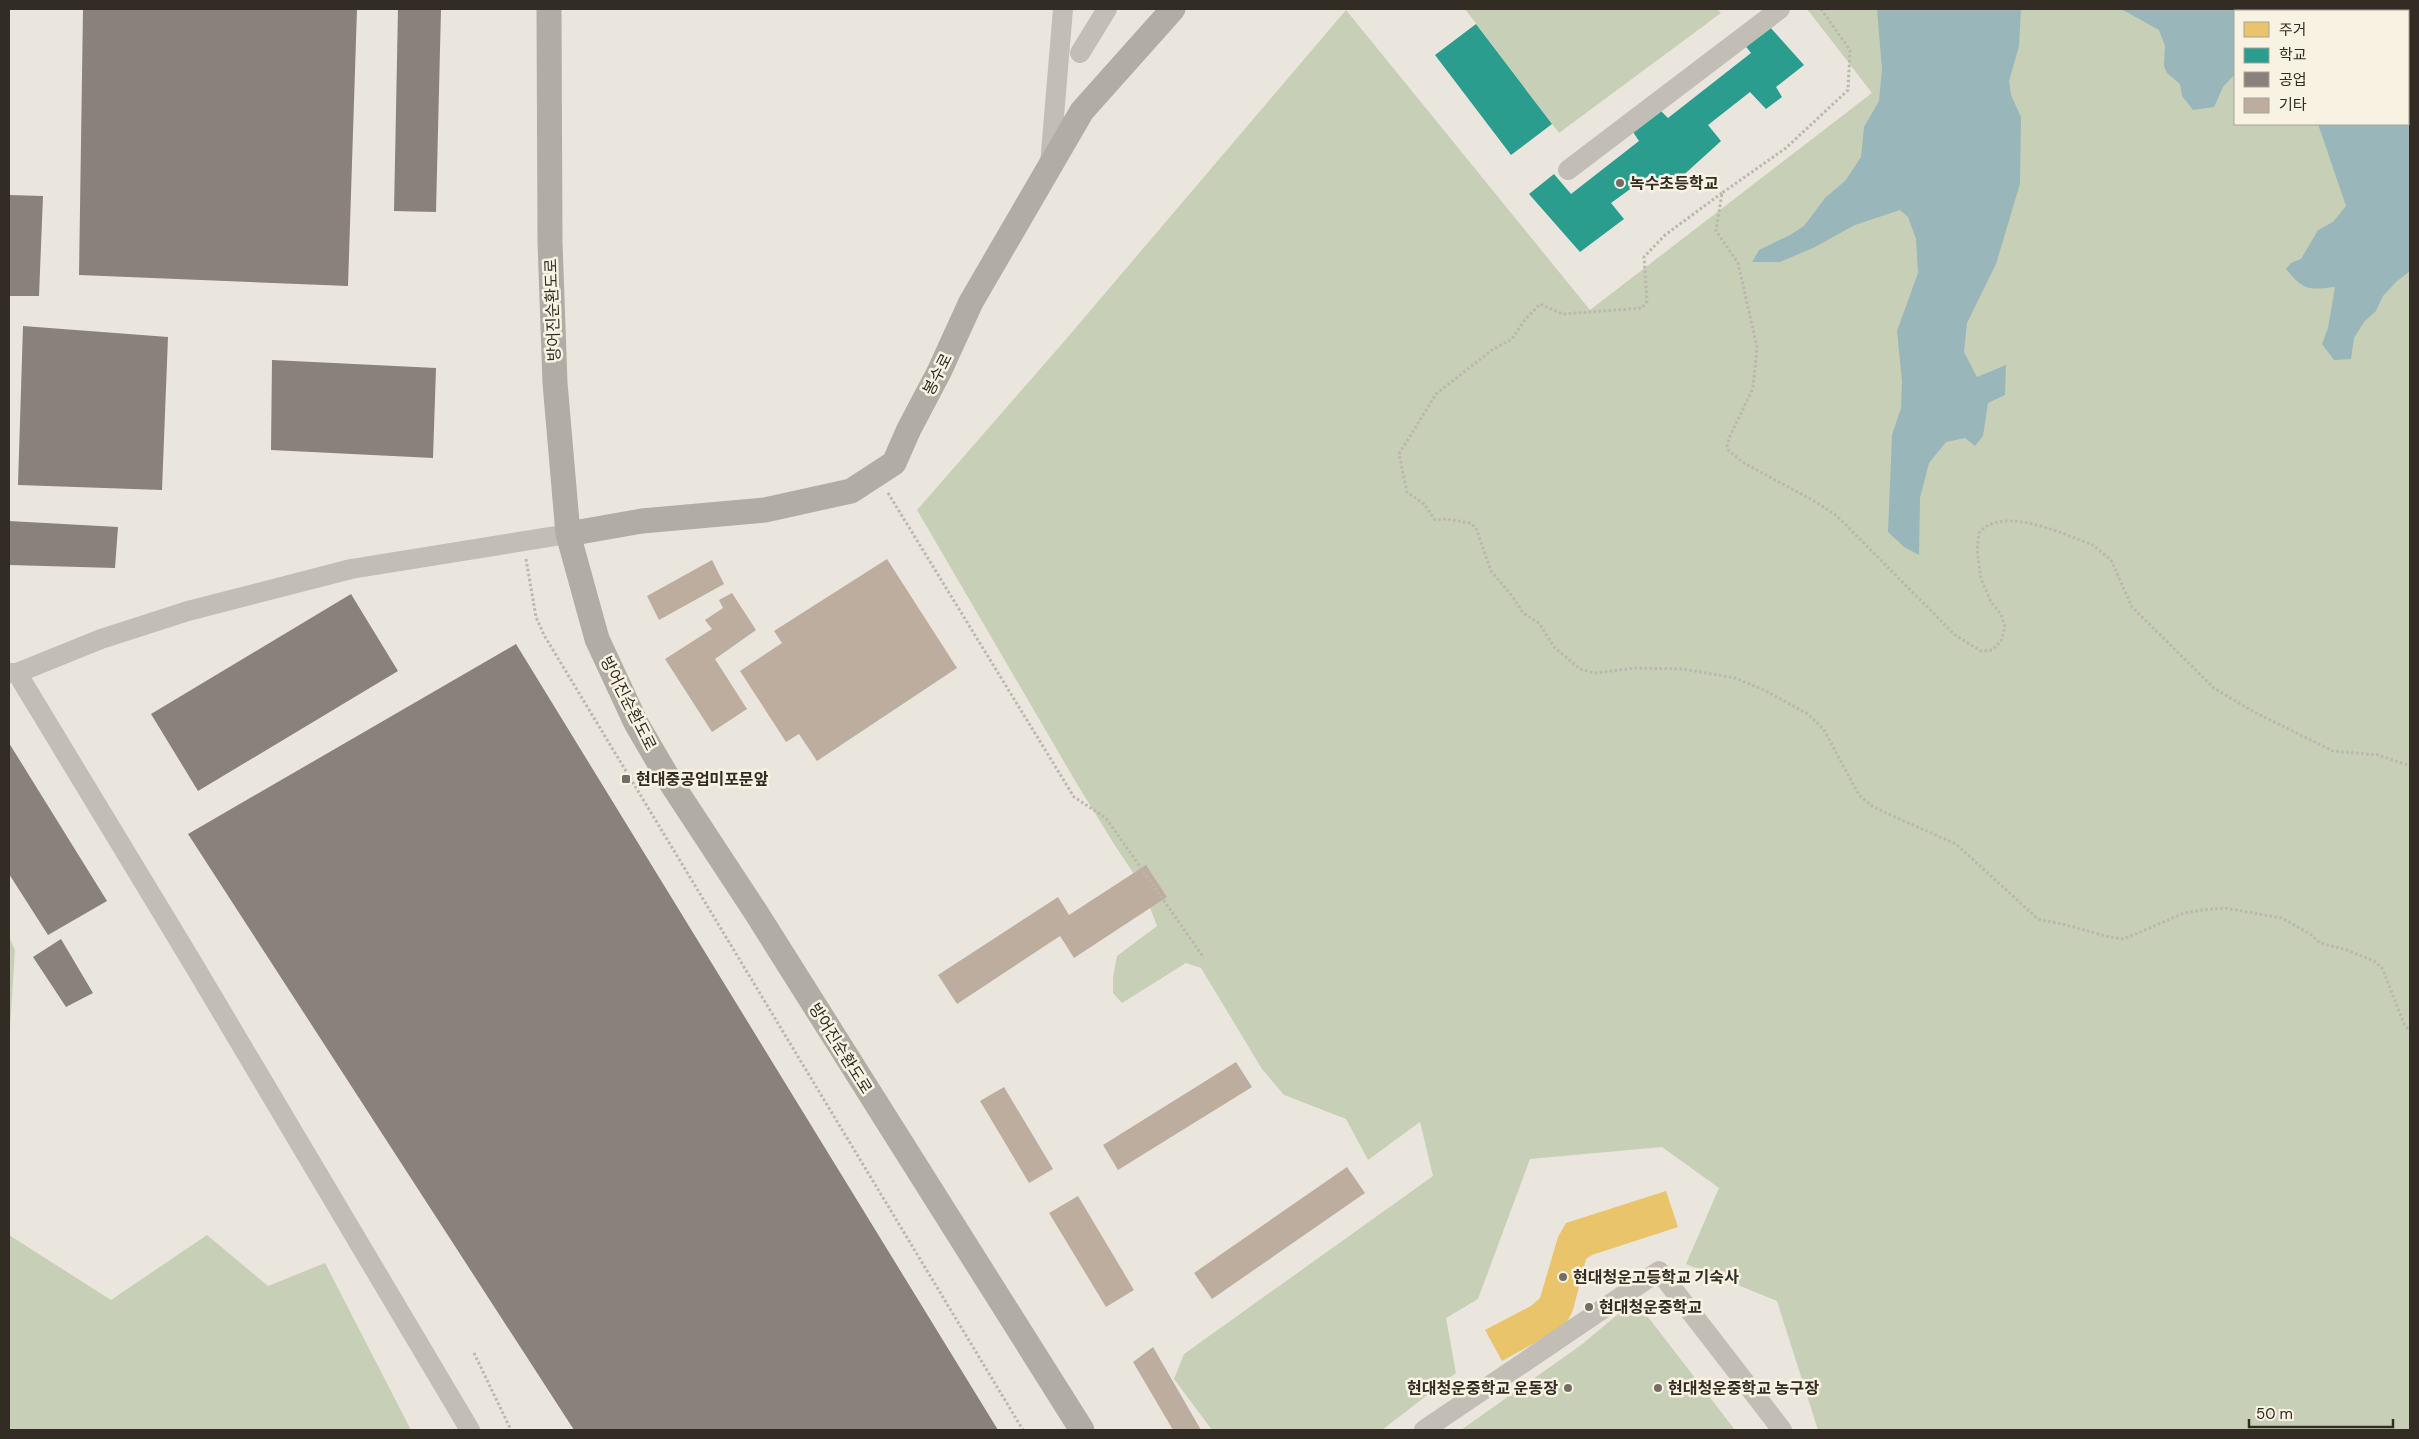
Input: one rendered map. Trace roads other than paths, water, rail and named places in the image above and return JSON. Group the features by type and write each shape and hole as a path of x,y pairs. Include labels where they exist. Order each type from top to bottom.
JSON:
{"main road":[{"name":"방어진순환도로","path":"549,9 551,270 555,383 568,534 597,639 636,723 670,783 757,914 1082,1430"},
{"name":"봉수로","path":"568,534 642,521 765,510 852,491 894,464 909,428 939,372 971,302 1082,111 1173,9"}],"street":[{"path":"1050,164 1063,9"},
{"path":"1080,52 1107,9"},
{"path":"1568,170 1780,9"},
{"path":"470,1430 445,1385 13,673 101,638 197,609 351,570 568,534"},
{"path":"1424,1430 1659,1271 1782,1430"}],"water":[{"path":"1877,9 2021,9 2019,46 2009,81 2011,95 2021,117 2020,184 1996,264 1967,323 1964,352 1977,377 2006,365 2005,395 1988,403 1983,436 1975,446 1965,438 1946,442 1929,463 1920,498 1919,555 1904,547 1888,532 1892,435 1901,408 1902,381 1897,331 1918,273 1916,239 1908,217 1900,210 1855,225 1813,248 1780,262 1752,262 1759,250 1804,226 1825,198 1846,180 1861,157 1864,127 1879,101 1882,69"},
{"path":"2121,9 2382,10 2234,10 2234,75 2223,87 2214,107 2193,110 2182,96 2180,84 2167,73 2164,66 2165,46 2159,30"},
{"path":"2409,28 2410,271 2383,296 2376,311 2364,322 2354,338 2351,359 2334,360 2322,344 2328,328 2335,287 2319,289 2308,287 2298,282 2286,269 2291,263 2301,259 2318,230 2333,222 2346,206 2318,125 2409,125"}],"place":[{"name":"녹수초등학교","path":"1620,183"},
{"name":"현대중공업미포문앞","path":"626,779"},
{"name":"현대청운고등학교 기숙사","path":"1563,1277"},
{"name":"현대청운중학교","path":"1589,1307"},
{"name":"현대청운중학교 운동장","path":"1568,1388"},
{"name":"현대청운중학교 농구장","path":"1658,1388"}]}
